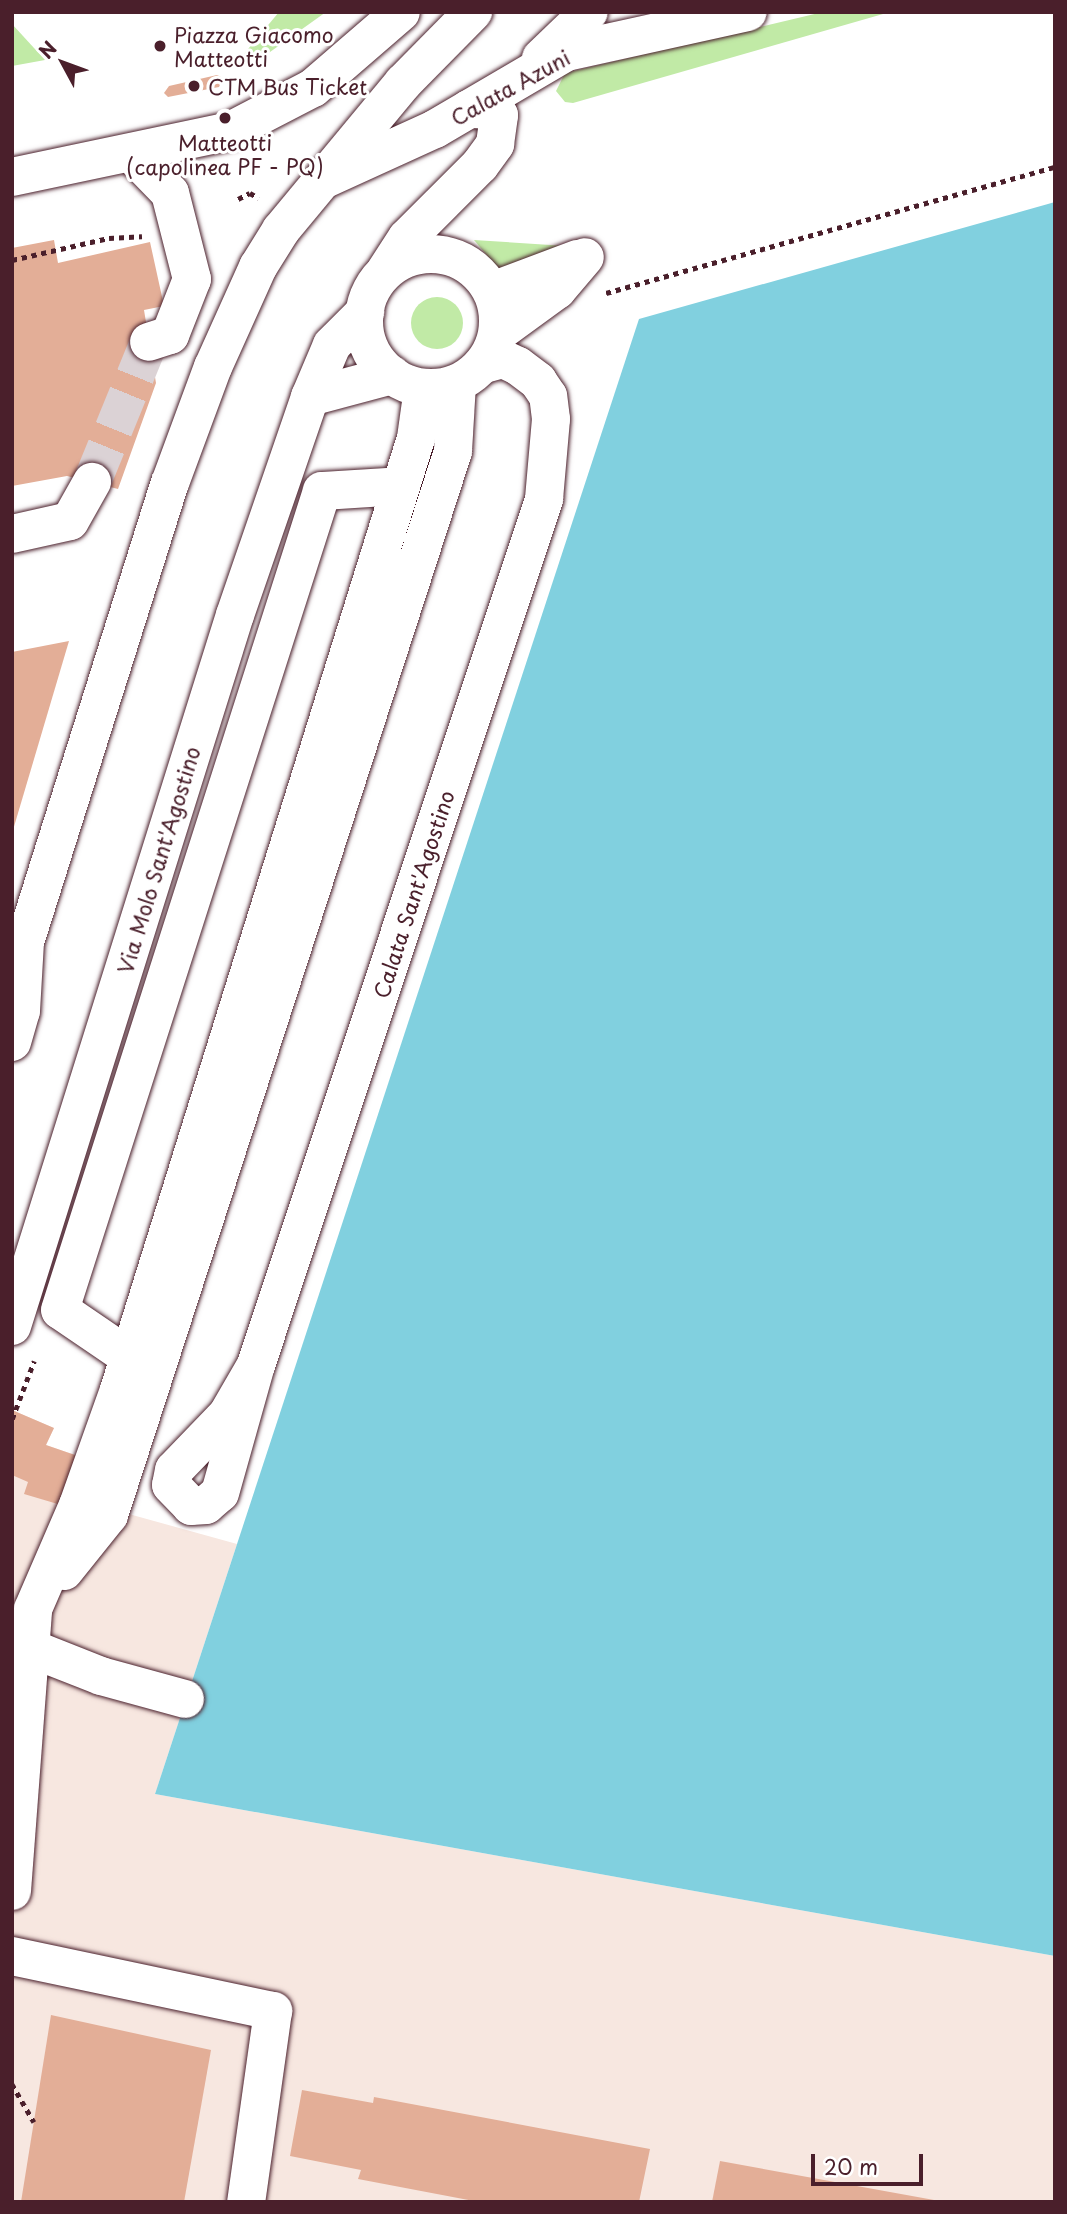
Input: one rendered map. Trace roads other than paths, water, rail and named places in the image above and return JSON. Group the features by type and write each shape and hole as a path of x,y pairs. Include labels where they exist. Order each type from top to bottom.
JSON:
{"main road":[{"path":"12,177 132,154 230,131 313,88 401,12"},
{"path":"12,1042 22,1011 19,951 170,482 213,367 258,267 281,230 403,83 473,12"},
{"path":"492,291 462,261 453,237 459,215 514,149 532,72 589,12"},
{"name":"Calata Azuni","path":"323,180 469,109 566,52 748,12"},
{"path":"12,154 223,111 313,88"},
{"path":"451,369 370,350 365,312 371,291 407,238 495,144 499,116 490,110 469,109"},
{"path":"132,154 170,193 192,279 170,335 149,342"},
{"path":"383,274 401,261 421,254 462,261"},
{"path":"12,1891 33,1609 78,1504 129,1357 416,438 451,369 492,291 586,257 557,290 451,369 310,397"},
{"name":"Via Molo Sant'Agostino","path":"12,1326 235,615 310,397 332,345 365,312"},
{"name":"Calata Sant'Agostino","path":"256,1365 544,499 551,419 548,396 538,381 503,359 451,369"},
{"path":"33,1609 109,1515 453,451 451,369"},
{"path":"12,534 70,521 92,482"},
{"path":"129,1357 60,1310 322,491 401,486"},
{"path":"30,1648 101,1676 186,1699"},
{"path":"12,1956 273,2011 246,2202"}],"water":[{"path":"1055,202 1055,1956 155,1794 639,319"}],"tunnel":[{"path":"92,482 149,342"}],"place":[{"name":"Piazza Giacomo Matteotti","path":"160,46"},
{"name":"CTM Bus Ticket","path":"194,86"},
{"name":"Matteotti (capolinea PF - PQ)","path":"225,118"}]}
